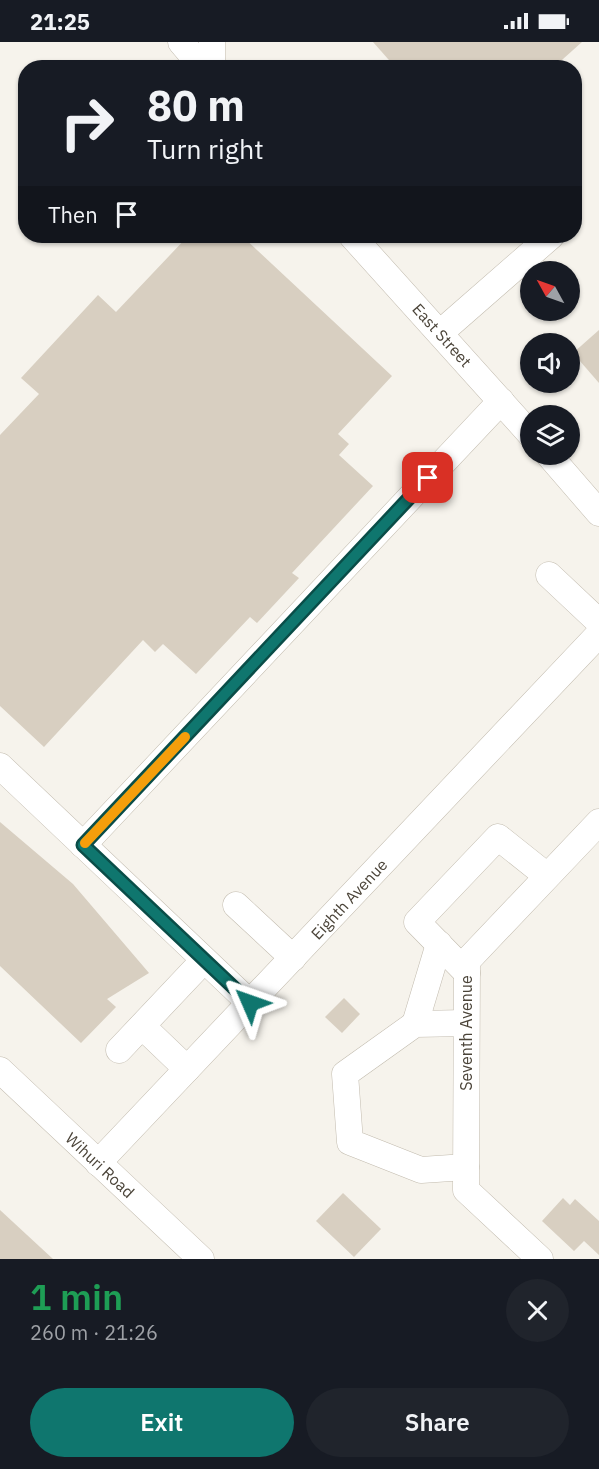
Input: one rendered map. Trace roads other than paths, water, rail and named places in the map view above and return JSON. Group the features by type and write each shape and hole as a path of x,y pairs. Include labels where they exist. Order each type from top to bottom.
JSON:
{"street":[{"path":"181,42 196,60"},
{"path":"212,42 212,60"},
{"name":"East Street","path":"358,243 520,423"},
{"path":"440,333 543,243"},
{"path":"83,845 501,401"},
{"path":"558,465 599,513"},
{"path":"549,575 599,622"},
{"name":"Eighth Avenue","path":"98,1163 599,634"},
{"path":"0,766 250,1003"},
{"name":"Seventh Avenue","path":"466,1178 466,961 599,822"},
{"path":"467,974 417,922 498,837 547,876"},
{"path":"236,905 293,957"},
{"path":"416,1024 439,944"},
{"path":"119,1050 204,960"},
{"path":"466,1023 416,1024 345,1074 350,1142 421,1170 466,1178 540,1259"},
{"path":"142,1026 187,1069"},
{"name":"Wihuri Road","path":"4,1081 98,1163 201,1259"}]}
